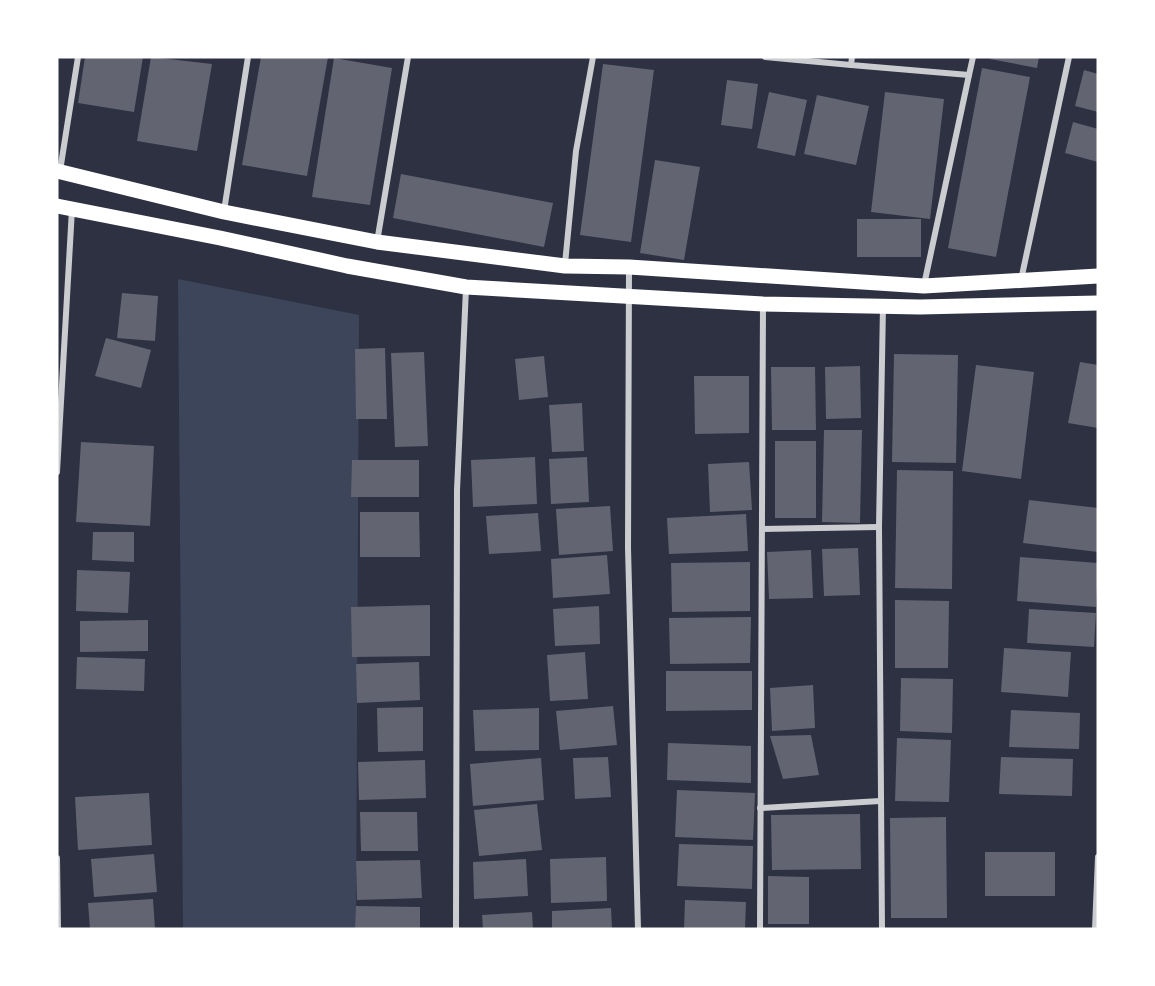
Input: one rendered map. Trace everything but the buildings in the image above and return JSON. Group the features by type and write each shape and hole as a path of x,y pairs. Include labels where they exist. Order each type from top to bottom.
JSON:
{"main road":[{"path":"58,171 224,212 377,242 565,266 629,267 924,286 1098,276"},
{"path":"65,207 347,266 466,287 763,304 920,307 1098,303"}],"street":[{"path":"58,171 78,57"},
{"path":"224,212 248,57"},
{"path":"377,242 408,57"},
{"path":"565,266 576,151 593,57"},
{"path":"765,57 969,75"},
{"path":"851,65 852,57"},
{"path":"924,286 973,57"},
{"path":"1021,280 1069,57"},
{"path":"57,472 65,207"},
{"path":"629,267 628,548 638,929"},
{"path":"456,929 457,490 466,287"},
{"path":"760,929 763,304"},
{"path":"882,929 879,527 883,305"},
{"path":"762,529 879,527"},
{"path":"760,807 880,801"},
{"path":"57,858 58,929"},
{"path":"1095,929 1098,858"}],"shaded area":[{"path":"178,279 359,315 356,929 183,929"}]}
